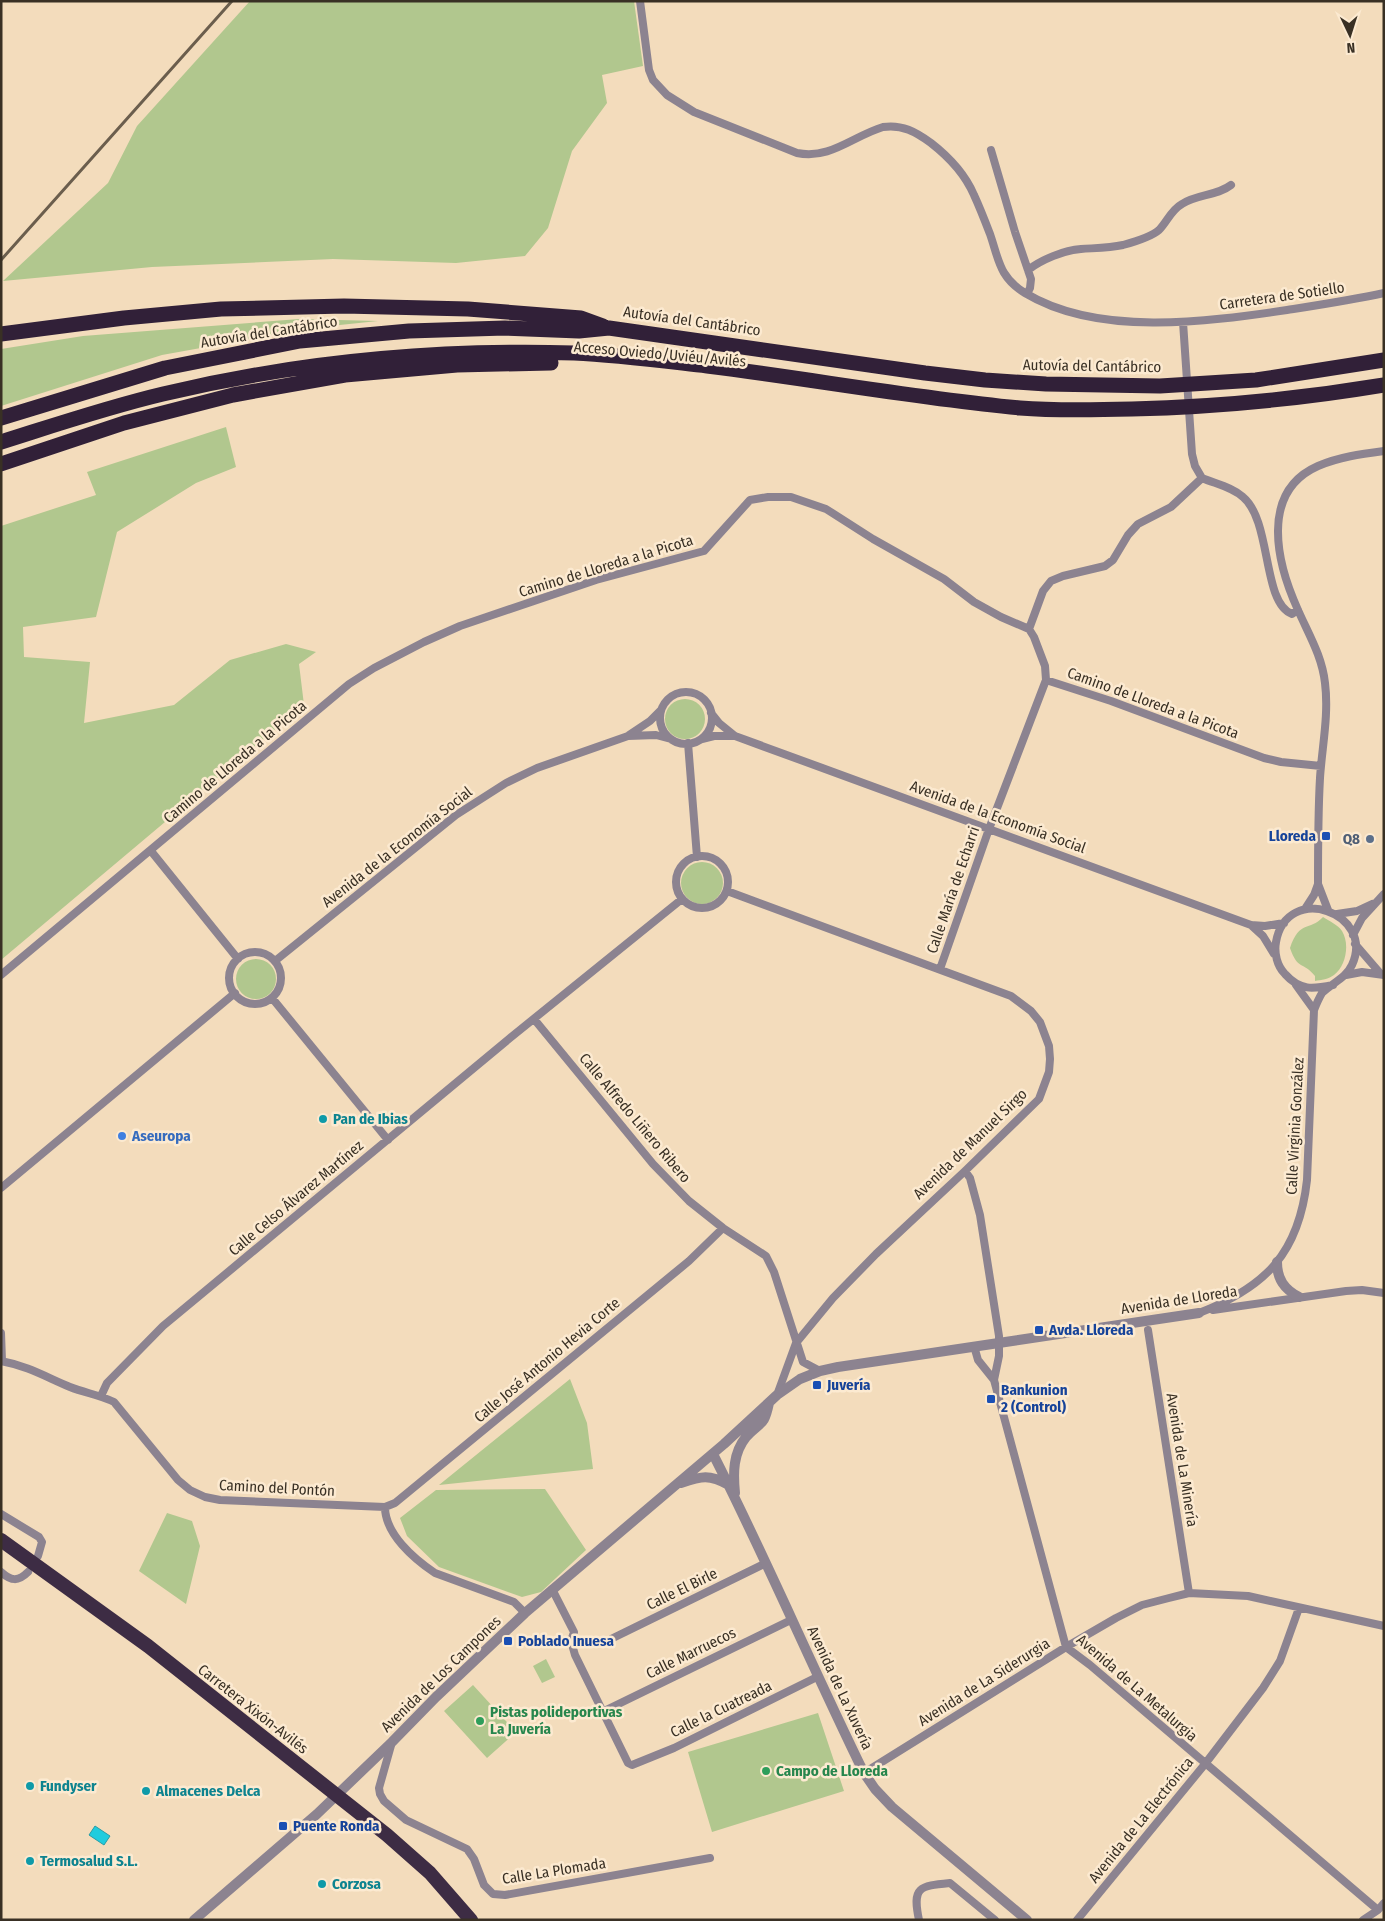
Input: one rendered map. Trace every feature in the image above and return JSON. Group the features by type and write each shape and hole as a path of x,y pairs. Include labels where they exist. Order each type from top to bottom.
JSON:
{"highway":[{"path":"1,334 124,318 221,309 344,306 468,309 581,318 609,328"},
{"name":"Autovía del Cantábrico","path":"1,418 165,368 300,341 409,331 505,328 579,331 609,328 925,373 985,380 1046,384 1160,386 1246,380 1384,360"},
{"path":"1,442 161,394 281,370 396,356 501,352 578,353 650,359 921,397 1024,408 1104,410 1166,408 1276,400 1384,385"},
{"name":"Acceso Oviedo/Uviéu/Avilés","path":"1,464 124,423 233,395 344,375 456,364 554,362 645,367 912,405 981,412 1024,408"},
{"name":"Carretera Xixón-Avilés","path":"1,1540 148,1646 386,1835 430,1873 471,1920"}],"street":[{"name":"Carretera de Sotiello","path":"640,1 648,64 653,80 667,95 694,112 797,153 807,155 832,151 883,126 908,129 930,142 962,174 974,194 1002,271 1012,284 1027,294 1065,312 1115,321 1184,322 1237,317 1384,294"},
{"path":"991,150 1028,270 1030,288 1027,294"},
{"path":"1028,270 1035,264 1069,251 1107,248 1123,245 1144,237 1158,231 1169,215 1180,205 1194,198 1224,190 1232,185"},
{"path":"1184,322 1191,442 1195,466 1202,478 1230,488 1244,497 1254,510 1263,536 1273,587 1280,603 1292,614 1298,610"},
{"path":"1305,910 1318,884 1321,766 1326,685 1320,657 1298,610 1283,568 1277,529 1280,507 1290,489 1300,477 1316,467 1339,458 1384,450"},
{"path":"1029,629 1043,591 1051,582 1063,576 1105,566 1113,560 1128,535 1138,524 1171,507 1202,478"},
{"name":"Camino de Lloreda a la Picota","path":"1,975 349,684 374,668 460,626 596,580 704,551 750,500 768,496 791,497 826,510 944,579 981,606 1029,629 1045,666 1046,680 1154,716 1264,758 1281,762 1321,766"},
{"name":"Calle María de Echarri","path":"940,969 989,829 1046,680"},
{"path":"682,692 691,692 699,695 706,701 711,713 711,726 707,733 697,741 688,743 671,739 661,725 662,709 667,700 682,692"},
{"name":"Avenida de la Economía Social","path":"275,961 480,798 506,782 537,768 628,736 650,721 662,709"},
{"name":"Avenida de la Economía Social","path":"711,713 719,723 735,736 1251,925 1265,926 1284,923"},
{"name":"Avenida de la Economía Social","path":"628,736 656,735 671,739"},
{"name":"Avenida de la Economía Social","path":"697,741 714,736 735,736"},
{"path":"688,743 698,857"},
{"path":"150,851 238,959"},
{"path":"698,857 713,859 724,869 727,876 727,891 717,904 702,908 687,904 678,891 676,882 678,873 689,860 698,857"},
{"path":"1318,884 1328,910"},
{"name":"Avenida de Manuel Sirgo","path":"713,1454 777,1395 796,1343 833,1298 876,1254 1039,1099 1049,1072 1049,1046 1040,1022 1022,1003 1010,996 727,891"},
{"path":"1353,935 1362,918 1384,894"},
{"name":"Calle Celso Álvarez Martínez","path":"100,1396 108,1383 163,1326 682,899"},
{"path":"1337,914 1357,911 1374,903"},
{"path":"1294,982 1314,1010 1322,994 1346,975 1353,964 1356,949 1348,924 1337,914 1316,908 1293,915 1284,923 1275,945 1277,961 1283,973 1294,982 1306,988 1315,989 1333,985"},
{"name":"Avenida de la Economía Social","path":"1251,925 1263,936 1277,961"},
{"path":"1355,944 1382,974"},
{"path":"261,953 275,961 279,968 280,984 272,998 257,1004 248,1003 235,993 230,980 230,972 238,959 245,955 261,953"},
{"path":"1346,975 1362,972 1382,974"},
{"path":"1,1188 235,993"},
{"path":"272,998 388,1140"},
{"name":"Calle Virginia González","path":"1199,1313 1249,1289 1269,1272 1290,1244 1304,1204 1307,1180 1314,1010"},
{"name":"Calle Alfredo Liñero Ribero","path":"534,1019 654,1164 689,1201 723,1228 766,1256 774,1272 796,1343"},
{"path":"965,1171 970,1178 980,1215 999,1343 999,1356 994,1380"},
{"name":"Calle José Antonio Hevia Corte","path":"384,1507 395,1503 541,1384 689,1261 723,1228"},
{"path":"1277,1262 1277,1272 1282,1285 1299,1297"},
{"name":"Avenida de Lloreda","path":"777,1395 800,1379 820,1371 1299,1297 1362,1290 1384,1293"},
{"name":"Avenida de La Minería","path":"1148,1330 1189,1593"},
{"path":"1,1333 2,1361"},
{"path":"796,1343 803,1362 820,1371"},
{"path":"974,1346 978,1360 994,1380"},
{"name":"Camino del Pontón","path":"2,1361 28,1367 70,1387 114,1402 178,1480 190,1490 205,1497 236,1501 384,1507"},
{"name":"Avenida de La Metalurgia","path":"994,1380 1066,1647 1090,1665 1378,1910"},
{"name":"Avenida de La Xuvería","path":"736,1496 734,1482 735,1456 747,1436 765,1420 769,1403"},
{"name":"Avenida de La Xuvería","path":"713,1454 736,1496 817,1677 864,1773 875,1789 892,1807 1027,1920"},
{"name":"Avenida de Los Campones","path":"194,1920 328,1803 525,1613 713,1454"},
{"path":"676,1485 701,1476 719,1480 729,1485"},
{"path":"384,1507 385,1516 390,1528 423,1565 435,1573 514,1602 525,1613"},
{"path":"1,1514 39,1537 42,1542 38,1556"},
{"name":"Calle El Birle","path":"611,1639 766,1564"},
{"path":"1,1572 9,1579 17,1580 23,1578 28,1572"},
{"path":"552,1589 574,1632 572,1641 576,1655 602,1712"},
{"name":"Avenida de La Siderurgia","path":"864,1773 1066,1647 1142,1605 1189,1593 1248,1596 1384,1626"},
{"name":"Avenida de La Electrónica","path":"1077,1920 1205,1764 1263,1688 1280,1661 1299,1608"},
{"name":"Calle Marruecos","path":"602,1712 791,1620"},
{"name":"Calle la Cuatreada","path":"602,1712 628,1763 636,1765 817,1677"},
{"name":"Calle La Plomada","path":"392,1742 379,1788 384,1801 406,1820 467,1849 474,1859 484,1885 493,1894 505,1895 710,1858"},
{"path":"919,1920 916,1895 922,1888 950,1883 995,1920"},
{"path":"1363,1920 1378,1910 1384,1903"}],"green space":[{"path":"250,1 634,1 643,66 602,75 607,103 572,151 548,228 525,256 456,263 333,259 152,267 3,281 108,183 137,126"},
{"path":"299,319 378,321 311,328 162,355 1,406 1,349 83,336"},
{"path":"226,427 236,467 196,483 117,532 96,617 23,627 24,657 90,662 84,723 174,705 230,660 286,644 316,652 299,664 304,705 1,960 1,526 96,495 87,472"},
{"path":"681,699 689,699 696,702 702,708 705,719 702,730 696,736 689,739 681,739 674,736 668,730 665,723 665,715 668,708 674,702"},
{"path":"702,862 717,868 723,883 717,898 702,904 687,898 681,883 687,868"},
{"path":"1323,917 1342,931 1346,942 1346,954 1344,961 1334,975 1315,981 1315,976 1311,971 1298,963 1290,948 1301,929"},
{"path":"260,959 267,962 273,968 276,979 275,987 267,996 260,999 252,999 245,996 237,987 236,975 239,968 248,960"},
{"path":"570,1379 587,1423 593,1469 439,1485"},
{"path":"545,1489 586,1550 541,1592 522,1597 439,1567 407,1536 400,1518 436,1490"},
{"path":"167,1513 192,1521 200,1546 186,1604 139,1571"},
{"path":"546,1659 555,1677 542,1683 533,1666"},
{"name":"Pistas polideportivas La Juvería","path":"473,1685 516,1732 487,1758 444,1711"},
{"name":"Campo de Lloreda","path":"818,1713 844,1791 712,1832 688,1752"}],"water":[{"path":"95,1826 110,1836 104,1845 89,1835"}],"railway":[{"path":"1,260 232,1"}],"place":[{"name":"Lloreda","path":"1326,836"},
{"name":"Q8","path":"1370,839"},
{"name":"Pan de Ibias","path":"323,1119"},
{"name":"Aseuropa","path":"122,1136"},
{"name":"Avda. Lloreda","path":"1039,1330"},
{"name":"Juvería","path":"817,1385"},
{"name":"Bankunion 2 (Control)","path":"991,1399"},
{"name":"Poblado Inuesa","path":"508,1641"},
{"name":"Pistas polideportivas La Juvería","path":"480,1721"},
{"name":"Campo de Lloreda","path":"766,1771"},
{"name":"Fundyser","path":"30,1786"},
{"name":"Almacenes Delca","path":"146,1791"},
{"name":"Puente Ronda","path":"283,1826"},
{"name":"Termosalud S.L.","path":"30,1861"},
{"name":"Corzosa","path":"322,1884"}]}
